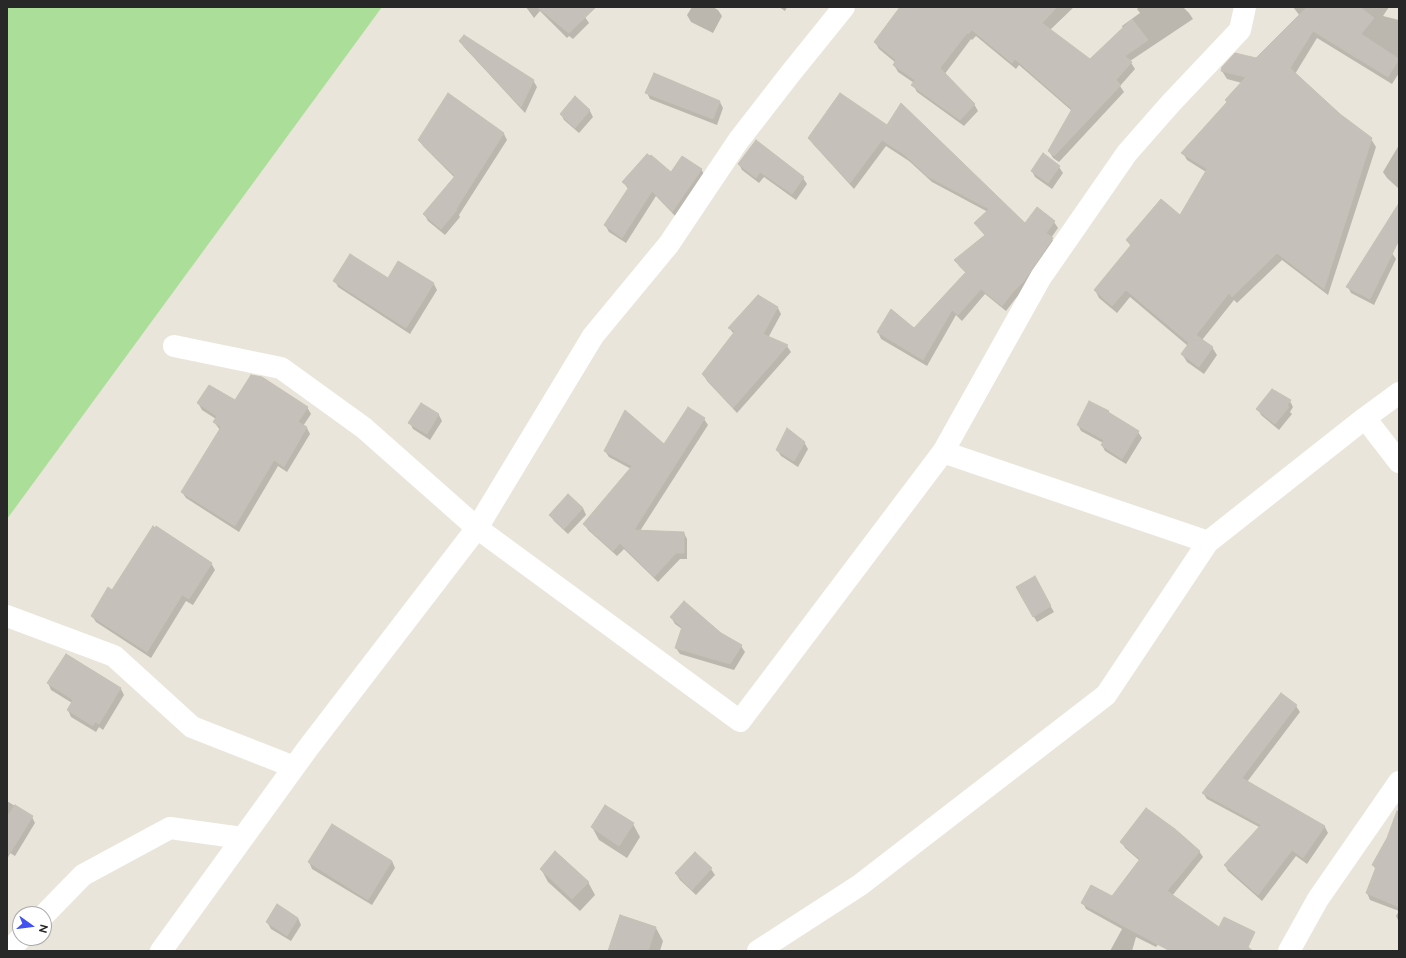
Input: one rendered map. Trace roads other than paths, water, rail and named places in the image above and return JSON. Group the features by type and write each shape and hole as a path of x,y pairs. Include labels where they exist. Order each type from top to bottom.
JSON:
{"street":[{"path":"161,951 294,768 477,528 593,336 669,244 738,141 844,7"},
{"path":"174,346 281,368 364,428 477,528 740,721 942,452 1041,277 1127,153 1171,103 1240,30 1245,7"},
{"path":"758,951 860,885 1106,695 1208,542 1365,418 1399,393"},
{"path":"1365,418 1399,462"},
{"path":"942,452 1208,542"},
{"path":"7,616 114,656 192,727 294,768"},
{"path":"1289,951 1318,899 1399,782"},
{"path":"52,907 83,875 170,828 242,838"}]}
